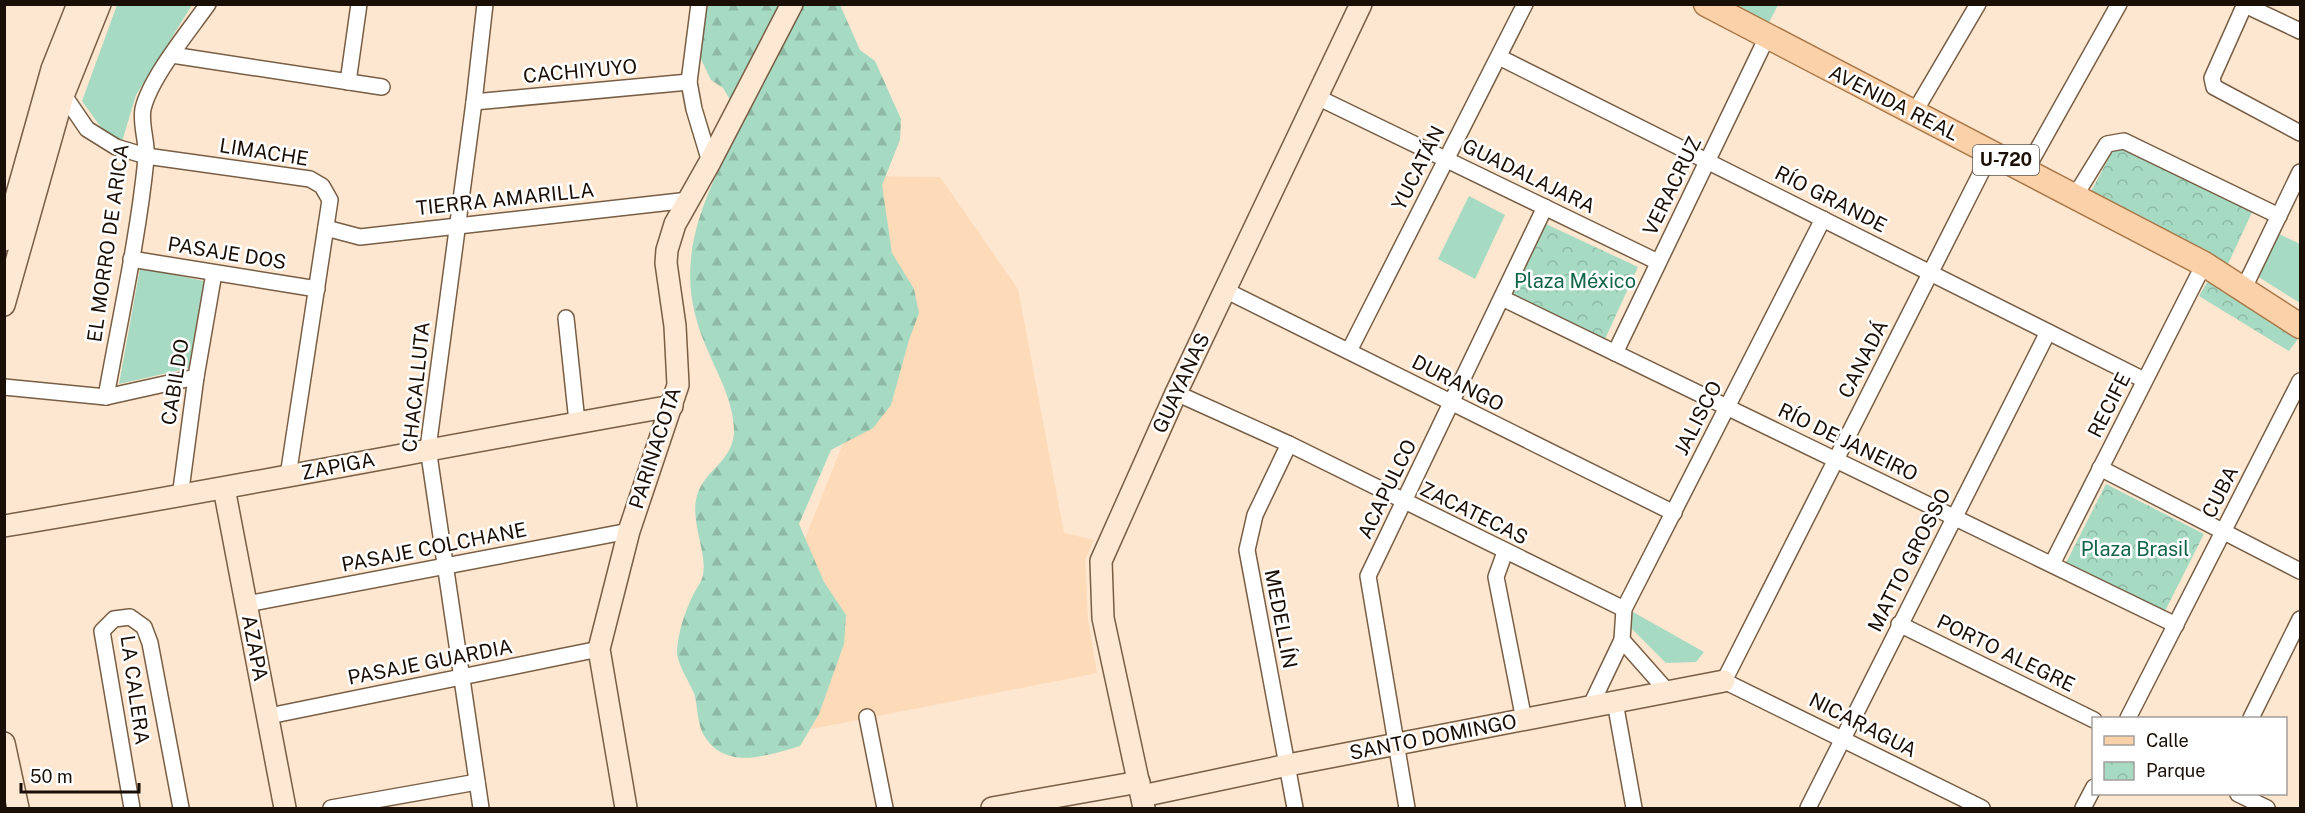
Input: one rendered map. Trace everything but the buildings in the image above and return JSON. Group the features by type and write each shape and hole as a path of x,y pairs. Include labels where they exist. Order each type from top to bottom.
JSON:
{"main road":[{"name":"AVENIDA REAL","path":"1706,4 2204,264 2301,326"}],"street":[{"path":"4,240 52,69 78,4"},
{"path":"4,305 63,96 100,4"},
{"name":"EL MORRO DE ARICA","path":"106,398 132,259 146,156 142,111 172,55 208,4"},
{"path":"348,82 359,4"},
{"name":"CHACALLUTA","path":"481,808 428,448 474,102 484,4"},
{"path":"699,4 689,82 694,109 710,162"},
{"name":"PARINACOTA","path":"626,808 599,649 629,531 678,386 675,326 666,263 675,224 792,4"},
{"name":"GUAYANAS","path":"1142,795 1103,618 1101,561 1176,393 1361,4"},
{"name":"YUCATÁN","path":"1349,351 1525,4"},
{"path":"1914,113 1978,4"},
{"path":"2026,170 2119,4"},
{"path":"2301,31 2245,5 2211,78 2214,87 2301,133"},
{"name":"VERACRUZ","path":"1615,353 1767,37"},
{"path":"172,55 382,87"},
{"name":"RÍO GRANDE","path":"1498,57 2144,380"},
{"name":"LIMACHE","path":"52,69 63,96 87,129 116,147 146,156 310,179 322,186 330,200 288,476"},
{"name":"CACHIYUYO","path":"474,102 689,82"},
{"name":"GUADALAJARA","path":"1317,97 1658,262"},
{"path":"2075,196 2107,144 2124,141 2279,216"},
{"name":"CANADÁ","path":"1724,681 1991,153"},
{"path":"2244,288 2301,172"},
{"name":"TIERRA AMARILLA","path":"326,228 360,237 689,200"},
{"name":"ACAPULCO","path":"1407,808 1368,576 1545,207"},
{"name":"JALISCO","path":"1590,707 1622,640 1624,609 1823,219"},
{"name":"PASAJE DOS","path":"132,259 317,289"},
{"name":"RECIFE","path":"2052,564 2204,264"},
{"name":"CABILDO","path":"180,497 196,377 214,273"},
{"name":"DURANGO","path":"1225,290 1674,513"},
{"name":"RÍO DE JANEIRO","path":"1502,298 2176,625"},
{"path":"566,318 577,422"},
{"name":"MATTO GROSSO","path":"1808,808 2048,332"},
{"path":"4,387 106,398 196,377"},
{"name":"CUBA","path":"2129,717 2301,381"},
{"name":"ZACATECAS","path":"1176,393 1289,444 1624,609"},
{"name":"ZAPIGA","path":"4,526 180,497 428,448 672,406"},
{"name":"MEDELLÍN","path":"1289,444 1250,526 1247,550 1295,808"},
{"path":"2100,468 2301,571"},
{"name":"AZAPA","path":"224,488 285,808"},
{"name":"PASAJE COLCHANE","path":"246,604 629,531"},
{"path":"1505,552 1496,577 1524,720"},
{"name":"LA CALERA","path":"132,808 102,631 114,619 130,617 144,627 150,643 181,808"},
{"path":"2252,717 2301,619"},
{"name":"PORTO ALEGRE","path":"1899,624 2092,719"},
{"path":"1622,640 1668,692"},
{"name":"PASAJE GUARDIA","path":"268,716 599,649"},
{"name":"SANTO DOMINGO","path":"992,808 1142,795 1724,681"},
{"name":"NICARAGUA","path":"1724,681 1982,808"},
{"path":"1615,702 1634,808"},
{"path":"867,717 885,808"},
{"path":"4,743 18,808"},
{"path":"331,808 477,782"},
{"path":"2083,808 2092,791"},
{"path":"2240,795 2267,808"}],"shaded area":[{"path":"869,176 940,177 1018,289 1064,533 1094,540 1085,560 1088,619 1097,673 796,732 797,559 897,308"}],"green space":[{"path":"117,5 192,5 136,95 121,145 100,126 82,101"},
{"path":"708,5 840,5 860,50 875,61 901,119 900,140 882,185 892,253 914,289 919,313 891,405 873,428 831,450 799,524 824,582 846,615 844,644 819,714 800,746 749,758 725,754 714,748 705,737 699,722 694,693 681,667 677,651 685,615 703,575 703,556 696,523 696,500 703,482 729,450 734,433 728,397 703,339 694,309 690,280 697,226 717,174 743,121 723,88 711,80 698,53"},
{"path":"1722,5 1778,5 1766,28"},
{"path":"2116,145 2254,208 2228,264 2089,195"},
{"path":"1469,196 1505,215 1475,279 1438,259"},
{"name":"Plaza México","path":"1546,224 1638,267 1605,339 1512,296"},
{"path":"2277,233 2300,244 2300,303 2257,276"},
{"path":"140,268 204,281 189,368 119,384"},
{"path":"2212,274 2300,336 2289,351 2199,296"},
{"name":"Plaza Brasil","path":"2106,484 2204,534 2164,613 2066,563"},
{"path":"1633,612 1704,652 1696,662 1666,663 1629,626"}]}
